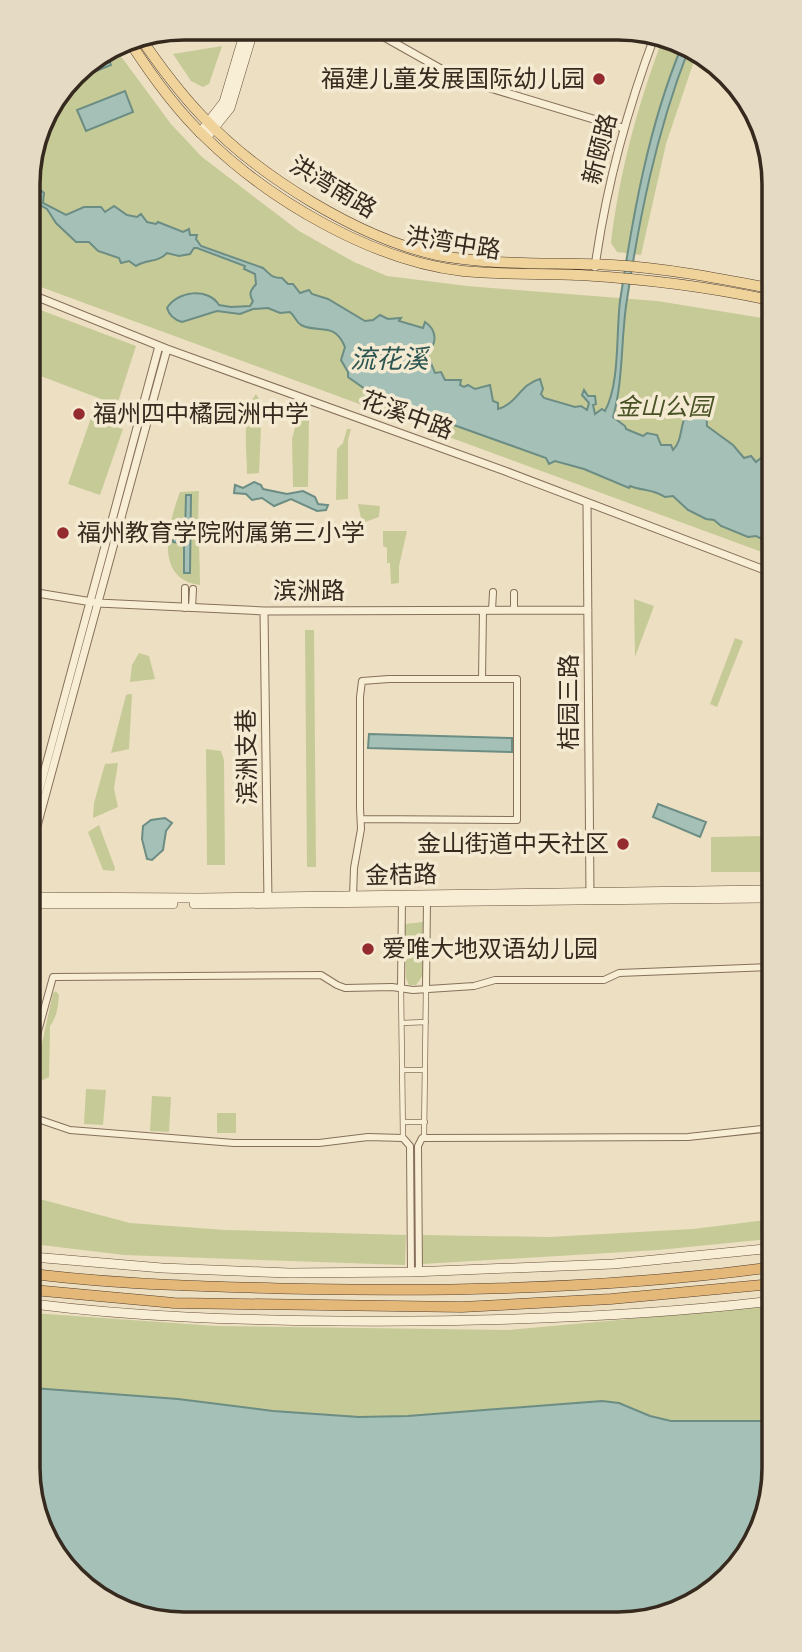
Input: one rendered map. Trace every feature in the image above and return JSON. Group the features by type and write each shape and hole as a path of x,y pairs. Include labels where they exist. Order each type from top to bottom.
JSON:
{"highway":[{"path":"40,1275 114,1282 407,1291 568,1287 761,1268"},
{"path":"40,1291 174,1303 462,1307 611,1300 761,1285"}],"main road":[{"path":"212,126 224,102 242,41"},
{"path":"203,136 226,114 234,98 251,41"},
{"name":"洪湾南路","path":"146,45 173,83 212,126 251,160 346,222 396,244 458,258 679,272 762,287"},
{"name":"洪湾中路","path":"135,49 163,90 203,136 247,173 344,234 395,256 461,271 661,281 762,298"},
{"name":"金桔路","path":"40,897 427,898 761,890"},
{"path":"590,896 761,898"},
{"path":"40,905 268,899"},
{"path":"40,1258 162,1268 289,1273 415,1272 613,1264 761,1249"},
{"path":"40,1305 194,1319 431,1322 623,1315 761,1302"}],"street":[{"path":"390,41 457,78 623,128"},
{"name":"新颐路","path":"594,276 623,128 652,45"},
{"name":"花溪中路","path":"41,298 163,347 762,569"},
{"path":"41,788 163,347"},
{"name":"桔园三路","path":"587,503 590,896"},
{"path":"189,588 189,608"},
{"path":"492,610 493,592"},
{"path":"514,593 514,610"},
{"name":"滨洲路","path":"41,594 93,603 264,611 588,610"},
{"path":"41,810 93,603"},
{"path":"482,679 483,610"},
{"name":"滨洲支巷","path":"264,611 268,899"},
{"path":"353,898 361,819 362,681 517,680 517,820 361,819"},
{"path":"402,898 403,1138 410,1146 415,1272"},
{"path":"424,1137 427,898"},
{"path":"40,1023 53,977 321,975 345,988 413,990 474,986 495,980 604,980 614,975 633,972 761,967"},
{"path":"402,1023 426,1022"},
{"path":"402,1070 425,1070"},
{"path":"40,1120 70,1130 234,1143 319,1143 403,1138"},
{"path":"403,1122 425,1122"},
{"path":"415,1272 418,1146 424,1137 688,1137 761,1129"}],"green space":[{"path":"222,46 209,84 203,87 191,81 173,54"},
{"path":"660,47 694,62 666,144 641,255 617,252 611,243 624,165 645,88"},
{"name":"金山公园","path":"120,55 171,124 202,157 299,231 354,262 387,276 467,286 657,301 762,318 762,552 41,287 41,166 51,129 65,104 89,76"},
{"path":"41,310 136,346 117,405 41,376"},
{"path":"256,394 262,404 259,473 247,474 248,411"},
{"path":"299,411 309,417 308,487 293,487 292,439"},
{"path":"91,418 123,429 100,495 68,484"},
{"path":"347,429 351,429 348,440 348,499 336,500 337,449 343,443"},
{"path":"199,491 200,585 185,581 175,572 168,548 172,518 180,492"},
{"path":"358,504 380,506 379,517 362,523"},
{"path":"383,531 407,531 399,566 399,583 391,584 387,548 383,546"},
{"path":"634,599 654,606 635,657"},
{"path":"305,630 314,630 316,867 307,867"},
{"path":"735,638 743,641 717,707 710,704"},
{"path":"139,653 149,656 155,679 130,682 132,665"},
{"path":"132,694 129,749 111,753 126,695"},
{"path":"206,749 221,751 224,760 225,865 207,865"},
{"path":"118,763 114,789 118,807 93,818 94,803 105,764"},
{"path":"99,825 114,871 103,870 88,832"},
{"path":"761,836 761,872 711,872 711,837"},
{"path":"423,922 423,975 416,985 409,985 406,978 405,924"},
{"path":"56,991 59,995 56,1015 50,1026 49,1077 40,1080 40,1051 53,993"},
{"path":"86,1089 106,1090 103,1125 84,1124"},
{"path":"152,1096 171,1097 169,1132 150,1131"},
{"path":"217,1113 236,1113 236,1133 217,1133"},
{"path":"40,1199 130,1223 225,1230 406,1235 405,1265 124,1255 40,1245"},
{"path":"761,1220 761,1240 658,1250 422,1264 423,1235 549,1237 693,1229"},
{"path":"761,1307 761,1427 355,1421 40,1396 40,1314 216,1326 508,1330"}],"water":[{"name":"流花溪","path":"679,54 686,58 658,145 637,241 626,306 619,390 613,417 626,429 643,436 647,433 657,435 661,445 671,445 673,450 678,443 683,421 694,401 706,401 707,426 733,445 744,458 751,456 756,462 762,458 762,539 748,537 721,526 714,520 706,519 688,510 673,496 665,497 652,491 630,486 629,488 584,469 555,461 549,464 546,458 451,424 432,413 415,411 375,396 348,377 341,360 345,347 336,334 301,325 290,312 280,313 268,308 253,309 240,314 217,311 182,322 177,320 167,308 178,298 193,293 208,295 219,305 250,306 253,301 251,292 256,284 255,274 244,269 245,266 197,248 190,254 179,256 167,253 136,266 129,261 121,263 119,258 98,251 89,242 76,242 41,206 41,190 44,193 43,203 66,215 84,207 101,207 105,212 114,206 127,215 137,217 141,214 147,222 158,222 183,232 189,229 190,235 197,235 196,239 201,246 263,268 288,284 293,284 300,293 309,290 365,321 380,315 388,319 401,318 399,321 423,328 425,322 432,328 434,336 428,351 435,373 441,372 445,380 461,380 460,385 464,387 468,385 475,389 490,385 493,401 498,403 498,409 540,379 543,389 541,394 544,398 575,407 581,406 587,410 589,403 582,395 584,390 588,396 595,396 595,414 602,409 605,411 613,387 620,301 636,204 669,78"},
{"path":"110,62 111,65 95,72"},
{"path":"125,91 133,112 86,131 77,110"},
{"path":"254,482 263,489 287,494 303,491 315,497 318,504 328,505 326,510 317,511 291,499 274,506 262,498 252,500 246,494 234,493 235,485 243,488"},
{"path":"186,495 191,495 190,573 184,573 184,544 173,542 173,538 185,536"},
{"path":"369,734 512,738 512,752 368,748"},
{"path":"658,804 706,822 700,837 653,817"},
{"path":"165,818 172,823 166,831 163,850 152,860 147,859 142,839 143,826 151,820"},
{"path":"40,1389 359,1417 408,1416 602,1401 619,1403 650,1416 671,1421 761,1421 759,1496 751,1523 742,1540 713,1576 673,1601 636,1611 185,1612 156,1609 121,1597 89,1576 76,1563 51,1523 41,1486"}],"place":[{"name":"福建儿童发展国际幼儿园","path":"599,79"},
{"name":"福州四中橘园洲中学","path":"79,414"},
{"name":"福州教育学院附属第三小学","path":"63,533"},
{"name":"金山街道中天社区","path":"623,844"},
{"name":"爱唯大地双语幼儿园","path":"368,949"}]}
